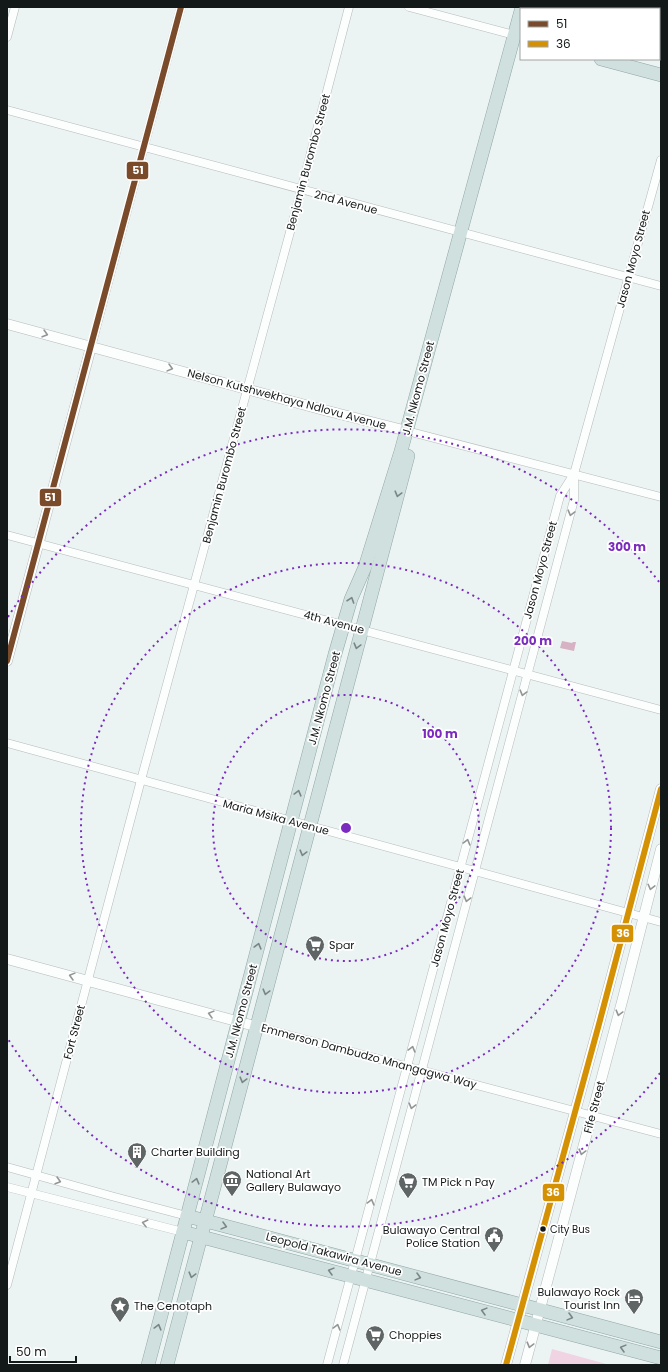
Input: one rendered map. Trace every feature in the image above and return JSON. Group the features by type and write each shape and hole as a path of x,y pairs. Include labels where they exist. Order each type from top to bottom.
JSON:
{"highway":[{"name":"J.M. Nkomo Street","path":"167,1365 260,1027 411,432 464,233 519,36"},
{"path":"605,60 661,75"},
{"name":"J.M. Nkomo Street","path":"148,1365 351,599 369,555 411,432"},
{"name":"Leopold Takawira Avenue","path":"187,1216 661,1342"},
{"name":"Leopold Takawira Avenue","path":"183,1232 661,1358"}],"street":[{"path":"7,37 15,7"},
{"path":"7,661 181,7"},
{"name":"Benjamin Burombo Street","path":"141,780 349,7"},
{"path":"409,7 519,36"},
{"name":"2nd Avenue","path":"7,110 661,286"},
{"name":"Jason Moyo Street","path":"343,1365 574,500 574,474 661,160"},
{"name":"Nelson Kutshwekhaya Ndlovu Avenue","path":"7,324 320,409 661,497"},
{"name":"Jason Moyo Street","path":"327,1365 560,496 574,474"},
{"name":"4th Avenue","path":"7,535 661,710"},
{"name":"Maria Msika Avenue","path":"7,743 661,922"},
{"name":"Fort Street","path":"7,1285 141,780"},
{"name":"Fife Street","path":"506,1365 661,789"},
{"name":"Fife Street","path":"525,1365 592,1116 661,849"},
{"name":"Emmerson Dambudzo Mnangagwa Way","path":"7,959 661,1134"},
{"name":"Leopold Takawira Avenue","path":"7,1167 187,1216"},
{"name":"Leopold Takawira Avenue","path":"7,1187 183,1232"}],"shaded area":[{"path":"562,641 572,643 576,642 574,651 560,648"},
{"path":"552,1349 610,1365 548,1365"}],"transit line":[{"name":"51","path":"7,661 181,7"},
{"name":"36","path":"506,1365 661,789"}],"place":[{"name":"Spar","path":"315,962"},
{"name":"Charter Building","path":"137,1169"},
{"name":"National Art Gallery Bulawayo","path":"232,1197"},
{"name":"TM Pick n Pay","path":"408,1199"},
{"name":"City Bus","path":"543,1229"},
{"name":"Bulawayo Central Police Station","path":"494,1253"},
{"name":"Bulawayo Rock Tourist Inn","path":"634,1315"},
{"name":"The Cenotaph","path":"120,1323"},
{"name":"Choppies","path":"375,1352"}]}
